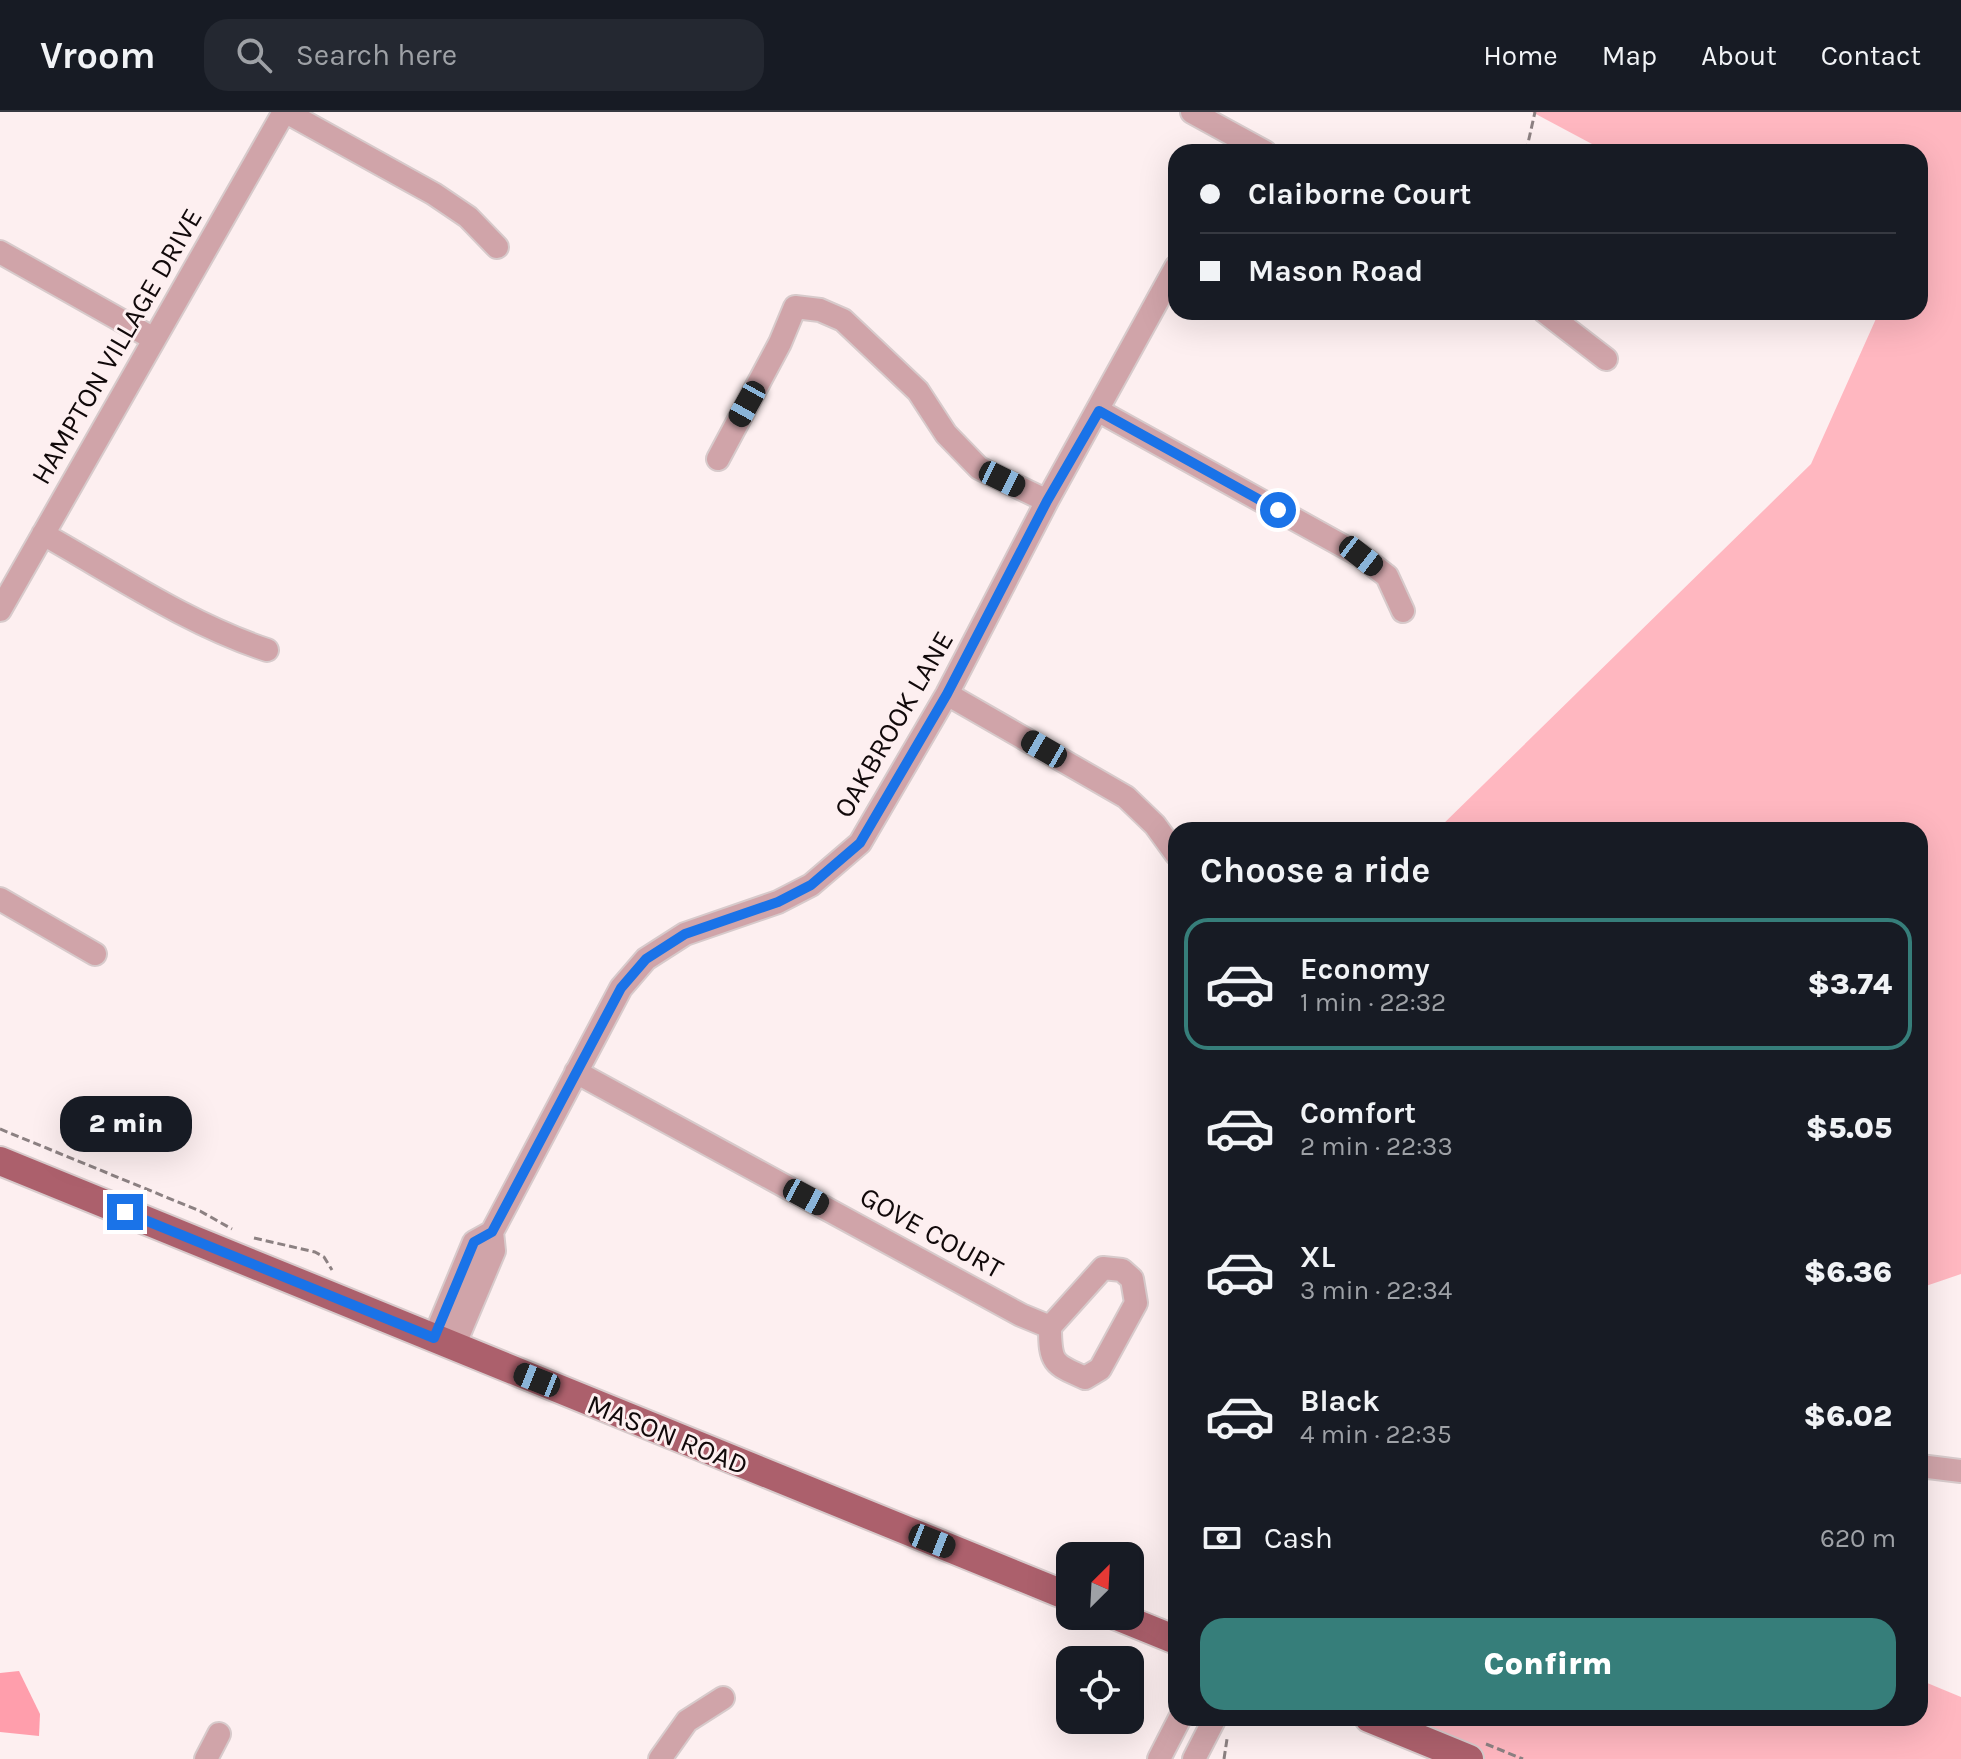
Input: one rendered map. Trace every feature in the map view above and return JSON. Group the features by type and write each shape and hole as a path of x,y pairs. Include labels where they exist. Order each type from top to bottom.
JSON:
{"main road":[{"name":"MASON ROAD","path":"0,1161 1056,1591"},
{"path":"1144,1627 1168,1637"},
{"path":"1389,1726 1469,1759"}],"street":[{"path":"285,112 434,194 468,217 497,247"},
{"name":"HAMPTON VILLAGE DRIVE","path":"0,610 285,112"},
{"path":"1192,112 1238,144"},
{"path":"0,252 154,339"},
{"name":"OAKBROOK LANE","path":"444,1342 494,1251 492,1232 621,988 646,959 685,934 742,916 800,891 860,843 947,694 1047,501 1168,282"},
{"path":"718,459 780,343 795,307 820,310 843,320 918,391 946,434 979,468 1047,501"},
{"path":"1555,320 1606,359"},
{"path":"1099,411 1361,556 1387,576 1403,611"},
{"path":"43,534 191,618 228,637 267,650"},
{"path":"947,694 1126,797 1155,825 1168,843"},
{"path":"0,899 95,954"},
{"name":"GOVE COURT","path":"576,1072 1021,1315 1050,1327"},
{"path":"1103,1268 1122,1270 1132,1279 1136,1303 1100,1369 1085,1378 1059,1366 1050,1351 1050,1327 1103,1268"},
{"path":"1928,1467 1961,1471"},
{"path":"660,1759 687,1721 723,1698"},
{"path":"1159,1759 1176,1726"},
{"path":"1194,1759 1211,1726"},
{"path":"206,1759 219,1734"}],"path":[{"path":"1529,144 1535,112"},
{"path":"0,1129 200,1211 242,1234"},
{"path":"248,1236 315,1252 324,1257 340,1276"}],"shaded area":[{"path":"1532,112 1961,112 1961,1274 1928,1285 1928,822 1445,822 1811,464 1875,320 1928,320 1928,144 1592,144"},
{"path":"19,1671 40,1714 39,1736 0,1732 0,1673"},
{"path":"1928,1683 1961,1697 1961,1759 1469,1759 1389,1726 1928,1726"}],"route":[{"path":"125,1212 434,1338 474,1242 492,1232 621,988 646,959 685,934 778,902 811,885 860,843 947,694 1047,501 1099,411 1278,510"}]}
